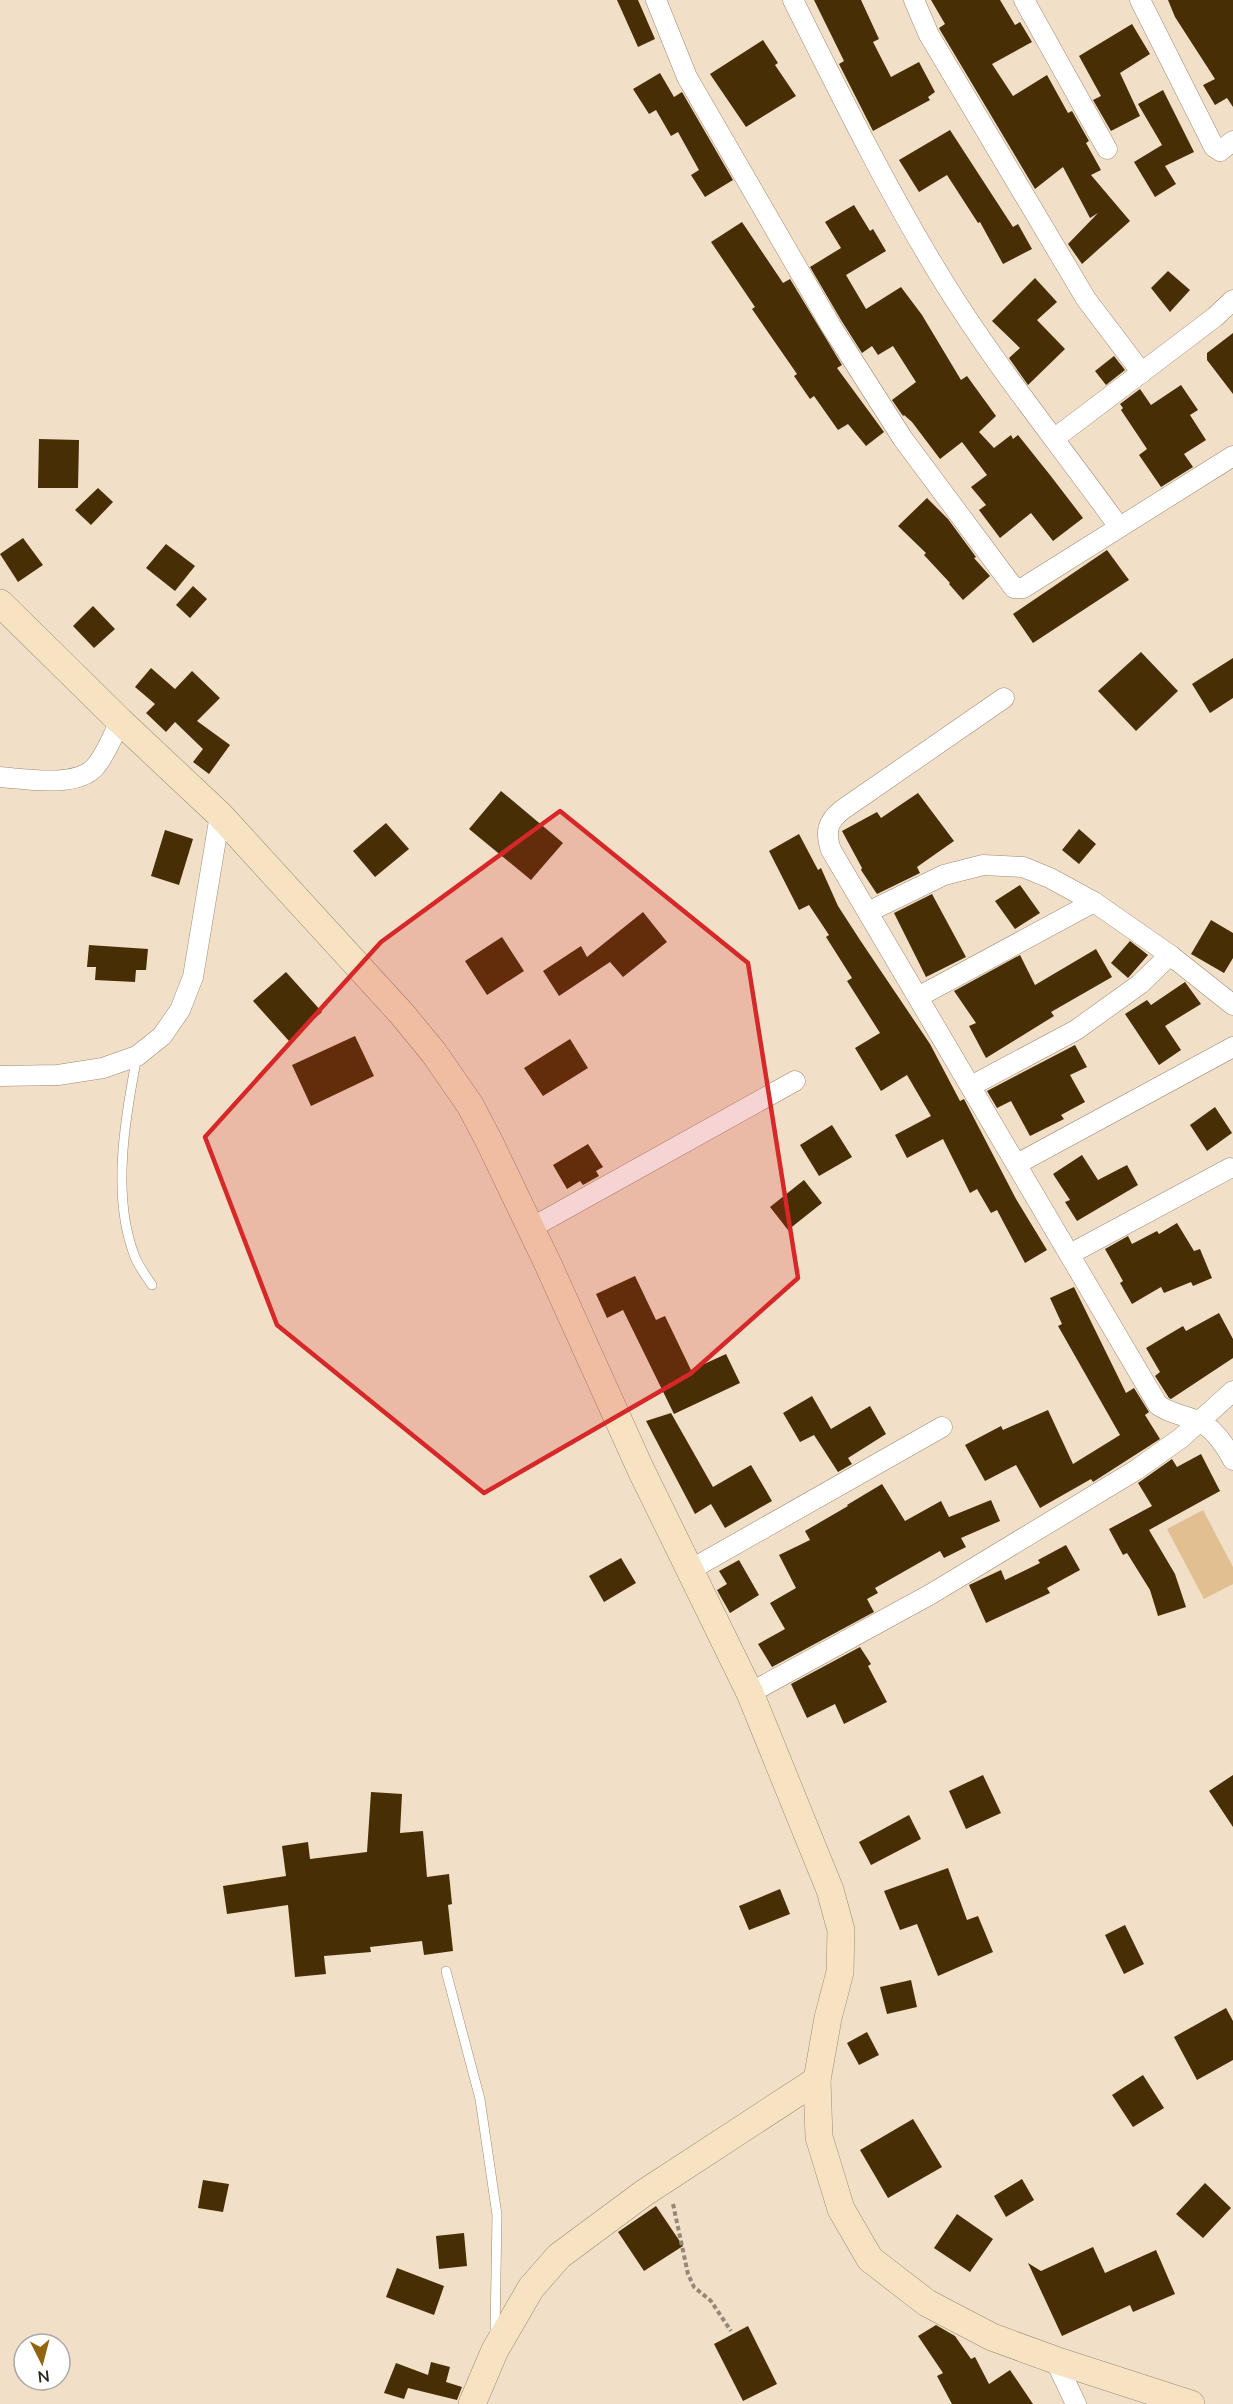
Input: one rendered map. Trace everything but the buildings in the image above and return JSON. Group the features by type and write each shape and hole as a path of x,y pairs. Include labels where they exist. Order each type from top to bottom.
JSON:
{"street":[{"path":"656,0 687,77 831,326 903,439 1011,585 1017,589 1023,588 1233,456"},
{"path":"793,0 865,146 945,284 1025,401 1055,438 1119,527"},
{"path":"914,0 929,35 1086,299 1142,373"},
{"path":"1024,0 1107,149"},
{"path":"1140,0 1214,147 1220,151 1233,141"},
{"path":"1055,438 1215,317 1233,300"},
{"path":"0,603 220,815 402,1014 434,1053 475,1114 531,1228 641,1470 750,1693 830,1890 840,1930 840,1972 816,2080 819,2137 841,2209 870,2259 927,2303 992,2337 1191,2404"},
{"path":"1004,698 833,817 827,828 827,838 831,850 1158,1405 1168,1412 1199,1421 1225,1444 1233,1460"},
{"path":"0,777 53,780 84,775 95,768 120,721"},
{"path":"0,1076 58,1075 103,1068 137,1056 162,1036 180,1010 193,977 220,815"},
{"path":"868,912 944,874 983,865 1023,867 1050,878 1094,902 1170,955 1233,1005"},
{"path":"918,997 1094,902"},
{"path":"971,1086 1076,1030 1140,984 1170,955"},
{"path":"1017,1164 1233,1047"},
{"path":"531,1228 795,1081"},
{"path":"1070,1254 1230,1168"},
{"path":"750,1693 931,1594 1136,1470 1181,1438 1233,1391"},
{"path":"690,1570 942,1427"},
{"path":"472,2404 495,2350 531,2288 559,2256 667,2178 816,2080"},
{"path":"1055,2360 1076,2404"}],"lane":[{"path":"137,1056 125,1119 122,1203 135,1259 152,1285"},
{"path":"446,1971 480,2099 497,2215 495,2350"}],"path":[{"path":"667,2178 688,2274 694,2286 711,2301 731,2331"}],"highlighted area":[{"path":"560,811 748,963 798,1278 690,1374 484,1493 277,1325 205,1137 381,942"}],"shaded area":[{"path":"1203,1510 1233,1567 1233,1584 1204,1599 1167,1529"}]}
